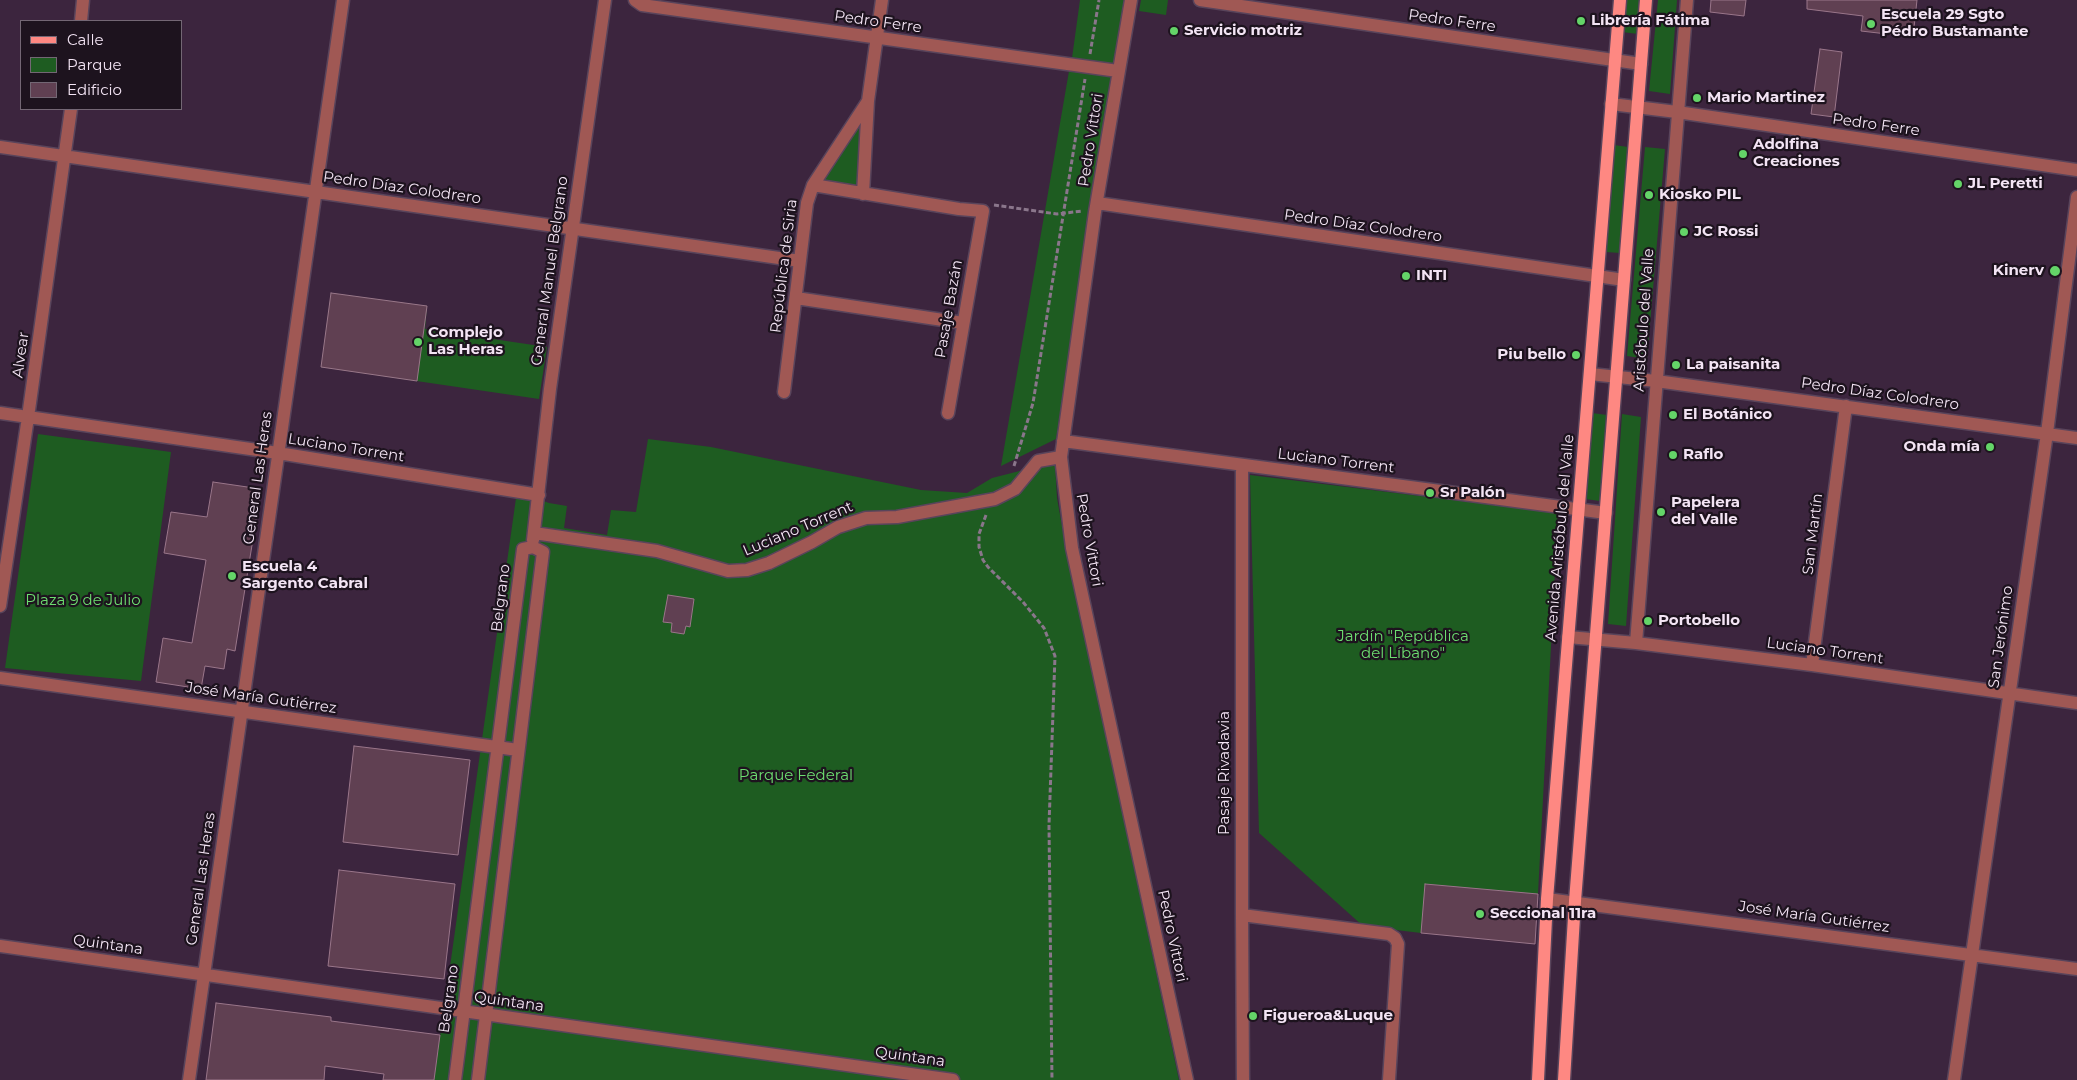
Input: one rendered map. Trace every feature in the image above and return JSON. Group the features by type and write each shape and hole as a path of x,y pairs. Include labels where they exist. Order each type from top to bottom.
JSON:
{"main road":[{"name":"Avenida Aristóbulo del Valle","path":"1538,1080 1548,898 1620,0"},
{"path":"1564,1080 1575,901 1646,0"}],"street":[{"path":"81,20 83,0"},
{"name":"General Las Heras","path":"189,1080 343,0"},
{"name":"General Manuel Belgrano","path":"533,547 550,389 605,0"},
{"name":"Pedro Ferre","path":"635,0 642,5 1118,71"},
{"name":"República de Siria","path":"863,194 868,101 882,0"},
{"name":"Pedro Vittori","path":"1131,0 1096,207 1061,457 1072,548 1187,1080"},
{"name":"Pedro Ferre","path":"1200,0 1641,64"},
{"name":"Aristóbulo del Valle","path":"1636,643 1687,0"},
{"name":"República de Siria","path":"784,392 807,203 813,185 868,101"},
{"name":"Pedro Ferre","path":"1612,104 2077,170"},
{"name":"Alvear","path":"0,606 65,156 70,110"},
{"name":"Pedro Díaz Colodrero","path":"0,147 800,261"},
{"path":"813,185 863,194 986,207"},
{"name":"San Jerónimo","path":"1954,1080 2047,433 2077,197"},
{"name":"Pasaje Bazán","path":"948,413 963,323 986,207"},
{"name":"Pedro Díaz Colodrero","path":"1096,207 1624,280"},
{"path":"796,298 963,323"},
{"name":"Pedro Díaz Colodrero","path":"1590,374 1656,381 2077,438"},
{"name":"San Martín","path":"1812,665 1846,406"},
{"name":"Luciano Torrent","path":"0,413 538,495"},
{"name":"Luciano Torrent","path":"1063,441 1606,513"},
{"name":"Luciano Torrent","path":"534,533 657,551 728,571 747,570 769,563 838,527 866,518 897,516 995,499 1015,489 1038,461 1061,457"},
{"name":"Pasaje Rivadavia","path":"1242,465 1243,1080"},
{"path":"478,1080 543,552 533,547"},
{"name":"Belgrano","path":"455,1080 523,549 533,547"},
{"name":"Luciano Torrent","path":"1568,637 1636,643 1812,665 2077,703"},
{"name":"José María Gutiérrez","path":"0,678 518,750"},
{"name":"José María Gutiérrez","path":"1548,898 2077,969"},
{"path":"1242,915 1388,934 1395,938 1398,944 1389,1080"},
{"name":"Quintana","path":"0,946 954,1080"}],"path":[{"path":"1012,468 1017,460 1033,404 1099,0"},
{"path":"986,207 1057,214 1096,207"},
{"path":"995,499 982,522 979,534 979,547 983,560 1044,628 1055,656 1049,824 1052,1080"}],"green space":[{"path":"1080,0 1125,0 1115,64 1072,58"},
{"path":"1141,0 1168,0 1166,15 1139,11"},
{"path":"1625,0 1641,0 1638,34 1622,32"},
{"path":"1658,0 1677,0 1670,94 1649,91"},
{"path":"1069,71 1113,77 1056,439 1001,466"},
{"path":"866,113 861,192 815,184"},
{"path":"1614,145 1628,147 1620,253 1606,252"},
{"path":"1645,147 1665,149 1647,359 1627,356"},
{"name":"Complejo Las Heras","path":"331,293 427,306 425,329 547,347 539,399 321,367"},
{"path":"1592,413 1607,415 1600,501 1585,499"},
{"path":"1622,414 1641,417 1626,626 1608,624"},
{"name":"Plaza 9 de Julio","path":"38,434 171,452 141,681 5,668"},
{"name":"Parque Federal","path":"648,439 711,447 921,490 967,493 992,478 1055,462 1057,498 1064,537 1179,1080 434,1080 517,491 549,503 567,506 564,528 607,535 611,510 636,512"},
{"name":"Jardín \"República del Líbano\"","path":"1250,475 1558,513 1538,894 1426,884 1421,933 1363,926 1259,833"}],"building":[{"path":"1711,0 1746,0 1744,16 1710,12"},
{"path":"1807,0 1917,0 1913,37 1861,31 1863,16 1807,9"},
{"path":"1820,49 1842,52 1834,117 1811,114"},
{"path":"331,293 427,306 417,381 321,367"},
{"path":"213,482 261,489 235,651 227,649 224,669 205,666 201,689 156,682 163,638 192,643 206,560 164,553 171,512 207,517"},
{"path":"668,595 694,599 690,627 686,626 684,634 671,632 672,623 663,622"},
{"path":"354,746 470,760 458,855 343,842"},
{"path":"339,870 455,884 444,979 328,966"},
{"name":"Seccional 11ra","path":"1425,884 1538,894 1535,944 1421,933"},
{"path":"216,1003 331,1017 331,1021 440,1035 434,1080 383,1080 384,1074 325,1066 324,1080 206,1080"}],"place":[{"name":"Librería Fátima","path":"1581,21"},
{"name":"Escuela 29 Sgto Pédro Bustamante","path":"1871,24"},
{"name":"Servicio motriz","path":"1174,31"},
{"name":"Mario Martinez","path":"1697,98"},
{"name":"Adolfina Creaciones","path":"1743,154"},
{"name":"JL Peretti","path":"1958,184"},
{"name":"Kiosko PIL","path":"1649,195"},
{"name":"JC Rossi","path":"1684,232"},
{"name":"Kinerv","path":"2055,271"},
{"name":"INTI","path":"1406,276"},
{"name":"Complejo Las Heras","path":"418,342"},
{"name":"Piu bello","path":"1576,355"},
{"name":"La paisanita","path":"1676,365"},
{"name":"El Botánico","path":"1673,415"},
{"name":"Onda mía","path":"1990,447"},
{"name":"Raflo","path":"1673,455"},
{"name":"Sr Palón","path":"1430,493"},
{"name":"Papelera del Valle","path":"1661,512"},
{"name":"Escuela 4 Sargento Cabral","path":"232,576"},
{"name":"Portobello","path":"1648,621"},
{"name":"Seccional 11ra","path":"1480,914"},
{"name":"Figueroa&Luque","path":"1253,1016"}]}
